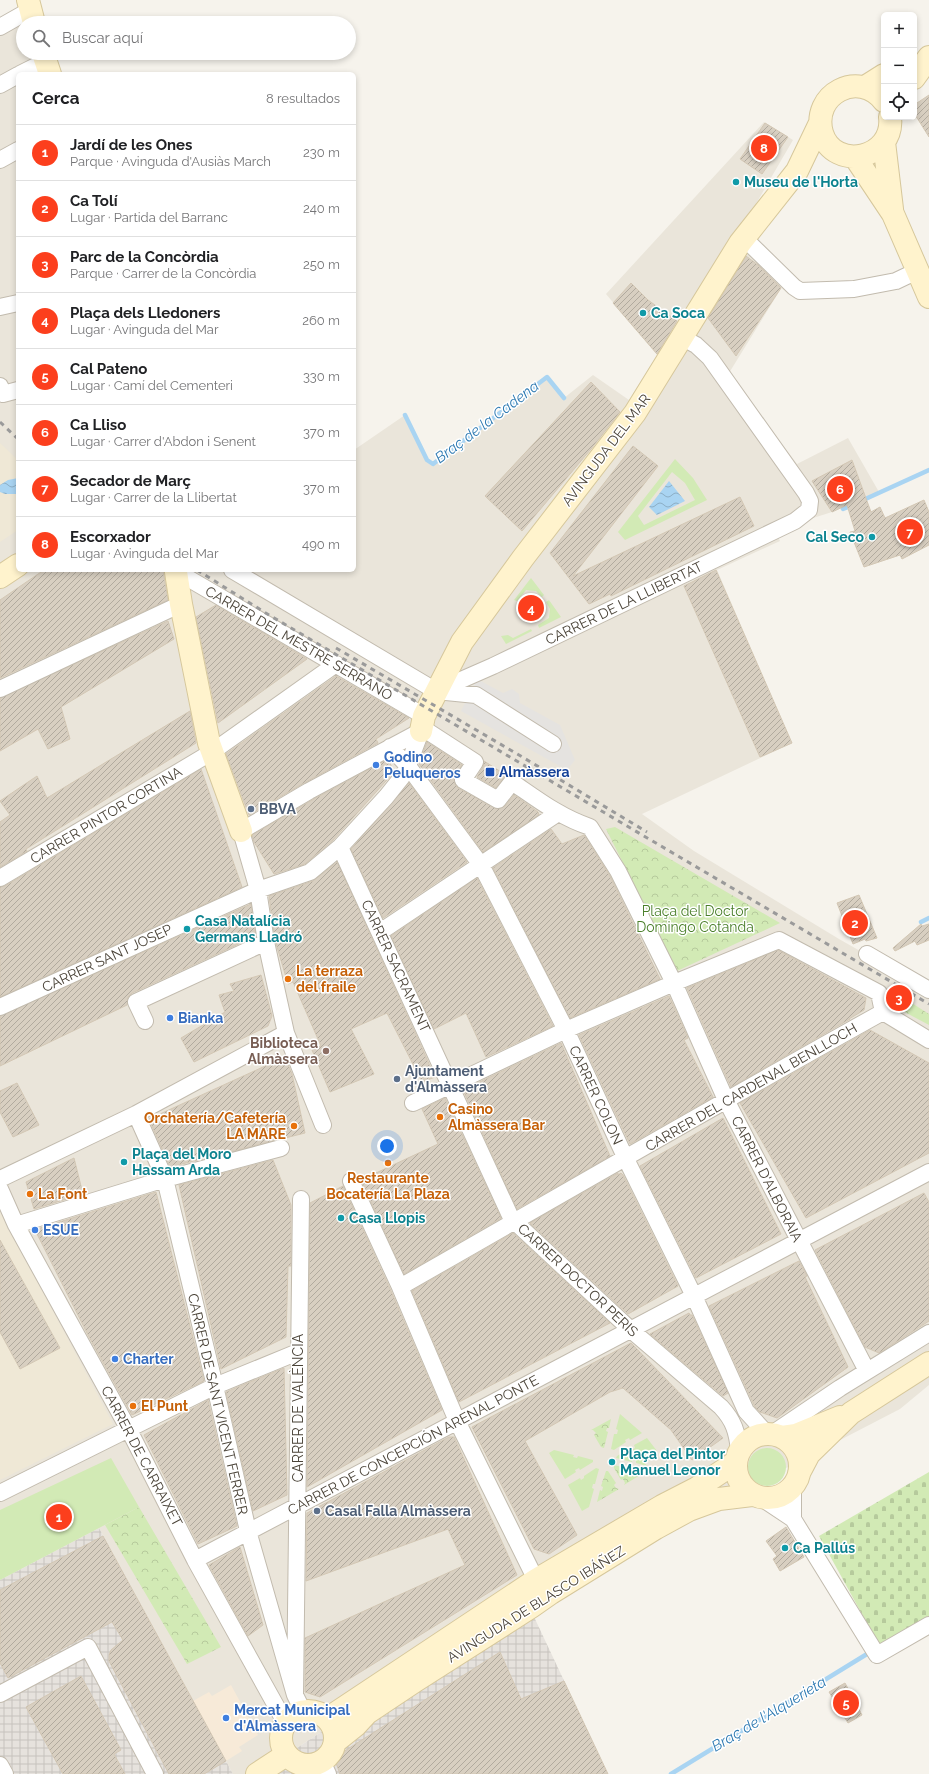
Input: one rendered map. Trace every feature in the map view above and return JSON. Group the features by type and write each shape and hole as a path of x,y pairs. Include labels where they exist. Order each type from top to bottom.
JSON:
{"main road":[{"path":"917,55 929,47"},
{"path":"917,74 929,57"},
{"path":"864,87 881,77"},
{"name":"AVINGUDA DEL MAR","path":"422,725 436,691 462,642 478,619 626,427 683,338 744,238 797,171 820,123 821,112 826,102 833,94 843,88 854,86 864,87"},
{"path":"864,87 873,91 881,98"},
{"path":"890,120 889,133 884,142 892,214"},
{"path":"820,123 822,134 828,144 846,154 892,214 929,298"},
{"name":"AVINGUDA DEL MAR","path":"797,171 846,154 866,155 876,150 884,142"},
{"path":"0,576 16,566"},
{"path":"175,572 209,743 241,831"},
{"path":"851,1413 809,1454 796,1480 785,1494 775,1498 757,1497 744,1489 738,1481 736,1472 737,1456 751,1439 774,1435 796,1435 851,1413 929,1363"},
{"path":"774,1435 791,1444 797,1452 800,1462 796,1480"},
{"name":"AVINGUDA DE BLASCO IBÁÑEZ","path":"327,1719 543,1587 662,1506 697,1488 737,1456"},
{"name":"AVINGUDA DE BLASCO IBÁÑEZ","path":"335,1742 368,1713 531,1607 543,1587 690,1510 719,1499 757,1497"},
{"path":"295,1710 319,1713 327,1719 334,1732 335,1742 325,1768 296,1762 286,1755 280,1740 282,1731 295,1710"},
{"path":"257,1774 286,1755"}],"street":[{"path":"21,16 31,11"},
{"path":"0,27 16,19"},
{"path":"25,72 46,62"},
{"path":"0,85 16,77"},
{"path":"0,160 16,151"},
{"path":"744,238 794,287 800,291 854,289 896,281 917,271"},
{"path":"0,307 16,303"},
{"name":"CARRER DE LA LLIBERTAT","path":"436,691 493,666 795,521 809,510 810,501 806,493 710,358 700,347 683,338"},
{"path":"1,390 16,390"},
{"name":"CARRER DEL MESTRE SERRANO","path":"177,572 336,664 475,762 463,780 498,800 512,782 558,813"},
{"name":"CARRER DEL MESTRE SERRANO","path":"235,572 436,691 476,695 553,744"},
{"path":"0,689 181,604"},
{"name":"CARRER PINTOR CORTINA","path":"0,878 212,752 336,664"},
{"path":"323,1125 286,1033 266,942 258,890 241,831 309,791 390,747 422,725"},
{"path":"408,766 422,725"},
{"name":"CARRER COLON","path":"390,747 408,766 481,866 566,1030 626,1159 694,1296 746,1411 774,1435"},
{"name":"CARRER SANT JOSEP","path":"0,1007 258,890 310,872 340,847 386,797 402,777 408,766"},
{"path":"380,932 481,866 558,813 572,821 590,827 618,871 674,983"},
{"name":"CARRER SACRAMENT","path":"340,847 451,1086"},
{"path":"413,1103 566,1030 674,983 779,940 879,993 882,1012 929,1040"},
{"path":"145,1021 136,1002 266,942"},
{"path":"867,954 929,990"},
{"name":"CARRER D'ALBORAIA","path":"674,983 726,1100 867,1372"},
{"name":"CARRER DEL CARDENAL BENLLOCH","path":"400,1287 882,1012"},
{"path":"0,1179 136,1114 286,1033"},
{"name":"CARRER DOCTOR PERIS","path":"451,1086 513,1222 515,1222 631,1330 721,1407 731,1418 737,1436 737,1456"},
{"name":"CARRER DE SANT VICENT FERRER","path":"136,1114 165,1179 248,1531 295,1710"},
{"path":"16,1225 165,1179 281,1148"},
{"name":"CARRER DE CONCEPCIÓN ARENAL PONTE","path":"195,1560 694,1296 928,1175"},
{"path":"351,1181 400,1287 458,1421 543,1587"},
{"name":"CARRER DE CARRAIXET","path":"0,1189 16,1225 128,1428 195,1560 295,1710"},
{"name":"CARRER DE VALÈNCIA","path":"295,1710 298,1506 298,1352 301,1199"},
{"path":"774,1435 867,1372 929,1333"},
{"path":"0,1493 215,1386 298,1352"},
{"path":"794,1519 796,1480"},
{"path":"757,1497 794,1519 877,1655 929,1625"},
{"path":"0,1694 88,1647 155,1774"},
{"path":"0,1765 5,1774"}],"shaded area":[{"path":"16,24 16,60 45,60 49,72 16,72 16,572 356,572 356,449 405,415 427,460 433,464 547,377 564,398 593,375 629,400 657,355 606,294 764,122 793,140 743,226 790,274 729,373 797,464 848,438 879,492 832,512 775,530 780,541 717,570 792,743 642,814 694,851 839,939 929,990 929,1385 900,1409 496,1618 257,1774 233,1774 99,1528 0,1580 0,27"},
{"path":"0,443 16,458 16,531 0,542"},
{"path":"477,679 503,693 512,689 519,694 520,703 560,725 575,760 567,770 461,711"},
{"path":"0,1211 113,1424 0,1480"},
{"path":"99,1528 233,1774 0,1774 0,1580"},
{"path":"527,1602 608,1774 257,1774 496,1618"},
{"name":"Mercat Municipal d'Almàssera","path":"231,1685 258,1735 239,1747 242,1751 226,1761 193,1701 209,1692 212,1696"}],"green space":[{"path":"675,459 693,478 707,500 625,540 618,532","holes":["672,472 685,483 695,500 644,525 638,516"]},
{"path":"531,578 544,595 542,597 536,591 526,590 517,601 514,600"},
{"path":"549,600 561,617 539,628 538,625 549,618 550,609 546,602"},
{"path":"531,629 532,631 506,644 501,636 508,635 513,638"},
{"name":"Plaça del Doctor Domingo Cotanda","path":"615,827 780,923 677,971 606,829"},
{"path":"888,988 929,1014 929,1025 899,1009"},
{"path":"620,1414 642,1433 630,1440 629,1438 625,1440 626,1442 614,1450 611,1449 614,1434 617,1434 618,1430 616,1429"},
{"path":"611,1419 609,1428 607,1428 606,1431 608,1432 604,1448 601,1447 594,1435 596,1433 591,1430"},
{"path":"647,1438 657,1451 643,1460 647,1466 636,1463 636,1461 632,1460 632,1462 616,1458 630,1448 631,1450 635,1448 634,1445"},
{"path":"767,1448 777,1451 783,1457 786,1467 783,1477 777,1483 767,1486 757,1483 751,1477 748,1467 751,1457 757,1451"},
{"path":"554,1450 574,1455 573,1457 577,1458 578,1456 593,1460 593,1462 580,1470 579,1468 575,1470 576,1472 565,1479 549,1453"},
{"path":"111,1458 139,1507 0,1580 0,1510"},
{"path":"614,1465 630,1469 630,1471 634,1472 634,1470 645,1472 624,1485 625,1483 623,1479 621,1480 614,1468"},
{"path":"596,1468 599,1469 595,1484 593,1484 592,1488 594,1489 589,1507 582,1511 568,1485 580,1478 581,1480 584,1476"},
{"path":"606,1471 608,1471 616,1483 614,1485 616,1488 619,1489 597,1502 600,1490 602,1491 603,1487 601,1486"},
{"path":"929,1472 929,1616 880,1647 819,1536"},
{"path":"139,1507 221,1647 187,1664 105,1525"}],"water":[{"path":"16,478 16,494 5,494 0,492 0,485 8,480"},
{"path":"669,481 685,501 657,515 649,507"}],"building":[{"path":"929,95 929,137 917,118 917,103"},
{"path":"765,123 788,137 762,174 740,159"},
{"path":"746,256 758,265 781,288 736,356 708,318"},
{"name":"Ca Soca","path":"631,283 648,300 677,321 657,354 613,303"},
{"path":"591,382 620,412 522,531 485,496"},
{"path":"633,446 658,466 573,576 740,497 754,526 611,596 610,594 589,604 550,553"},
{"path":"852,460 871,512 880,507 885,518 924,500 929,512 929,545 902,559 900,555 864,567 850,532 855,531 847,505 832,512 812,481"},
{"path":"716,570 792,743 760,757 684,586"},
{"path":"41,572 163,572 168,600 0,678 0,600"},
{"path":"216,605 307,659 218,723 196,617"},
{"path":"168,621 174,639 61,707 70,739 48,749 38,729 0,751 0,698"},
{"path":"336,676 409,718 376,739 378,743 249,815 226,754"},
{"path":"190,711 196,743 26,849 27,851 0,867 0,822 10,815 0,801 37,776 47,798"},
{"path":"427,742 462,765 454,779 458,788 497,809 505,806 514,795 538,812 539,815 483,852 419,764"},
{"path":"388,759 394,772 333,840 305,864 274,874 254,842 252,835"},
{"name":"Almàssera","path":"484,761 506,775 496,788 477,777 483,767"},
{"path":"201,769 242,887 0,997 0,887 5,886"},
{"path":"409,783 467,862 383,918 351,849"},
{"path":"551,829 562,844 584,835 610,876 660,979 570,1018 493,868"},
{"path":"337,862 435,1077 422,1082 387,1013 351,1029 374,1074 330,1092 312,1050 321,1046 293,982 288,984 275,940 269,896 313,881"},
{"path":"477,878 553,1026 486,1057 466,1013 434,1029 391,936"},
{"path":"859,895 877,938 866,941 865,939 853,944 837,903"},
{"path":"251,904 256,936 132,993 128,997 127,1005 0,1066 0,1016"},
{"path":"921,924 922,926 929,924 929,940 917,945 915,941 895,951 893,948"},
{"path":"778,950 866,998 864,1010 731,1087 687,988"},
{"path":"261,975 272,1016 268,1026 194,1062 181,1038 225,1012 219,995 234,991 230,984"},
{"path":"669,996 688,1038 684,1040 713,1097 630,1144 579,1035"},
{"path":"870,1030 929,1063 929,1153 806,1218 740,1103"},
{"path":"561,1043 610,1156 517,1209 463,1090"},
{"path":"285,1057 292,1074 305,1133 170,1167 149,1119"},
{"path":"17,1083 39,1125 13,1137 0,1112 0,1091"},
{"path":"445,1098 501,1218 404,1274 361,1180 438,1144 422,1109"},
{"path":"723,1118 781,1234 696,1278 640,1166"},
{"path":"74,1158 83,1194 34,1209 26,1182"},
{"path":"273,1160 291,1205 291,1266 288,1266 286,1337 221,1369 179,1185"},
{"path":"618,1173 618,1175 621,1173 623,1175 678,1286 628,1314 530,1223"},
{"path":"343,1186 391,1291 442,1410 307,1487 310,1203"},
{"path":"156,1192 204,1381 132,1415 88,1335 35,1230"},
{"path":"924,1193 929,1202 929,1321 879,1353 865,1347 815,1250"},
{"path":"513,1233 610,1323 459,1402 412,1291"},
{"path":"0,1240 60,1348 20,1369 0,1332"},
{"path":"799,1261 807,1276 805,1277 848,1367 777,1418 760,1412 755,1407 709,1306"},
{"path":"689,1313 692,1315 728,1393 723,1396 650,1334"},
{"path":"631,1343 723,1438 692,1460 671,1430 623,1388 610,1392 525,1441 577,1535 549,1554 534,1549 472,1427"},
{"path":"284,1368 287,1495 253,1511 226,1392"},
{"path":"208,1400 237,1526 198,1544 144,1435"},
{"path":"449,1437 454,1437 517,1575 320,1697 305,1692 305,1638 465,1565 448,1529 306,1581 307,1513"},
{"name":"Ca Pallús","path":"786,1527 804,1557 780,1571 773,1559 777,1556 766,1541"},
{"path":"103,1536 226,1761 204,1774 169,1774 109,1661 111,1650 123,1640 112,1622 8,1678 0,1663 0,1590"},
{"path":"240,1547 263,1625 248,1636 209,1565"},
{"path":"500,1652 521,1699 564,1681 608,1774 340,1774 336,1763 343,1752"},
{"path":"81,1676 121,1750 114,1754 125,1774 63,1774 26,1707"},
{"path":"845,1683 862,1715 848,1723 829,1692"}],"waterway":[{"name":"Braç de la Cadena","path":"405,415 427,460 433,464 547,377 564,398"},
{"path":"861,501 929,470"},
{"path":"843,509 853,505"},
{"path":"921,922 929,918"},
{"name":"Braç de l'Alquerieta","path":"671,1774 867,1654"}],"railway":[{"path":"0,422 16,437"},
{"path":"200,572 269,615 929,1004"},
{"path":"336,648 647,832"}],"place":[{"name":"Escorxador","path":"764,148"},
{"name":"Museu de l'Horta","path":"736,182"},
{"name":"Ca Soca","path":"643,313"},
{"name":"Ca Lliso","path":"840,489"},
{"name":"Secador de Març","path":"910,532"},
{"name":"Cal Seco","path":"872,537"},
{"name":"Plaça dels Lledoners","path":"531,608"},
{"name":"Godino Peluqueros","path":"376,765"},
{"name":"Almàssera","path":"490,772"},
{"name":"BBVA","path":"251,809"},
{"name":"Ca Tolí","path":"855,923"},
{"name":"Casa Natalícia Germans Lladró","path":"187,929"},
{"name":"La terraza del fraile","path":"288,979"},
{"name":"Parc de la Concòrdia","path":"899,998"},
{"name":"Bianka","path":"170,1018"},
{"name":"Biblioteca Almàssera","path":"326,1051"},
{"name":"Ajuntament d'Almàssera","path":"397,1079"},
{"name":"Casino Almàssera Bar","path":"440,1117"},
{"name":"Orchatería/Cafetería LA MARE","path":"294,1126"},
{"name":"Plaça del Moro Hassam Arda","path":"124,1162"},
{"name":"Restaurante Bocatería La Plaza","path":"388,1163"},
{"name":"La Font","path":"30,1194"},
{"name":"Casa Llopis","path":"341,1218"},
{"name":"ESUE","path":"35,1230"},
{"name":"Charter","path":"115,1359"},
{"name":"El Punt","path":"133,1406"},
{"name":"Plaça del Pintor Manuel Leonor","path":"612,1462"},
{"name":"Casal Falla Almàssera","path":"317,1511"},
{"name":"Jardí de les Ones","path":"59,1517"},
{"name":"Ca Pallús","path":"785,1548"},
{"name":"Cal Pateno","path":"846,1703"},
{"name":"Mercat Municipal d'Almàssera","path":"226,1718"}]}
